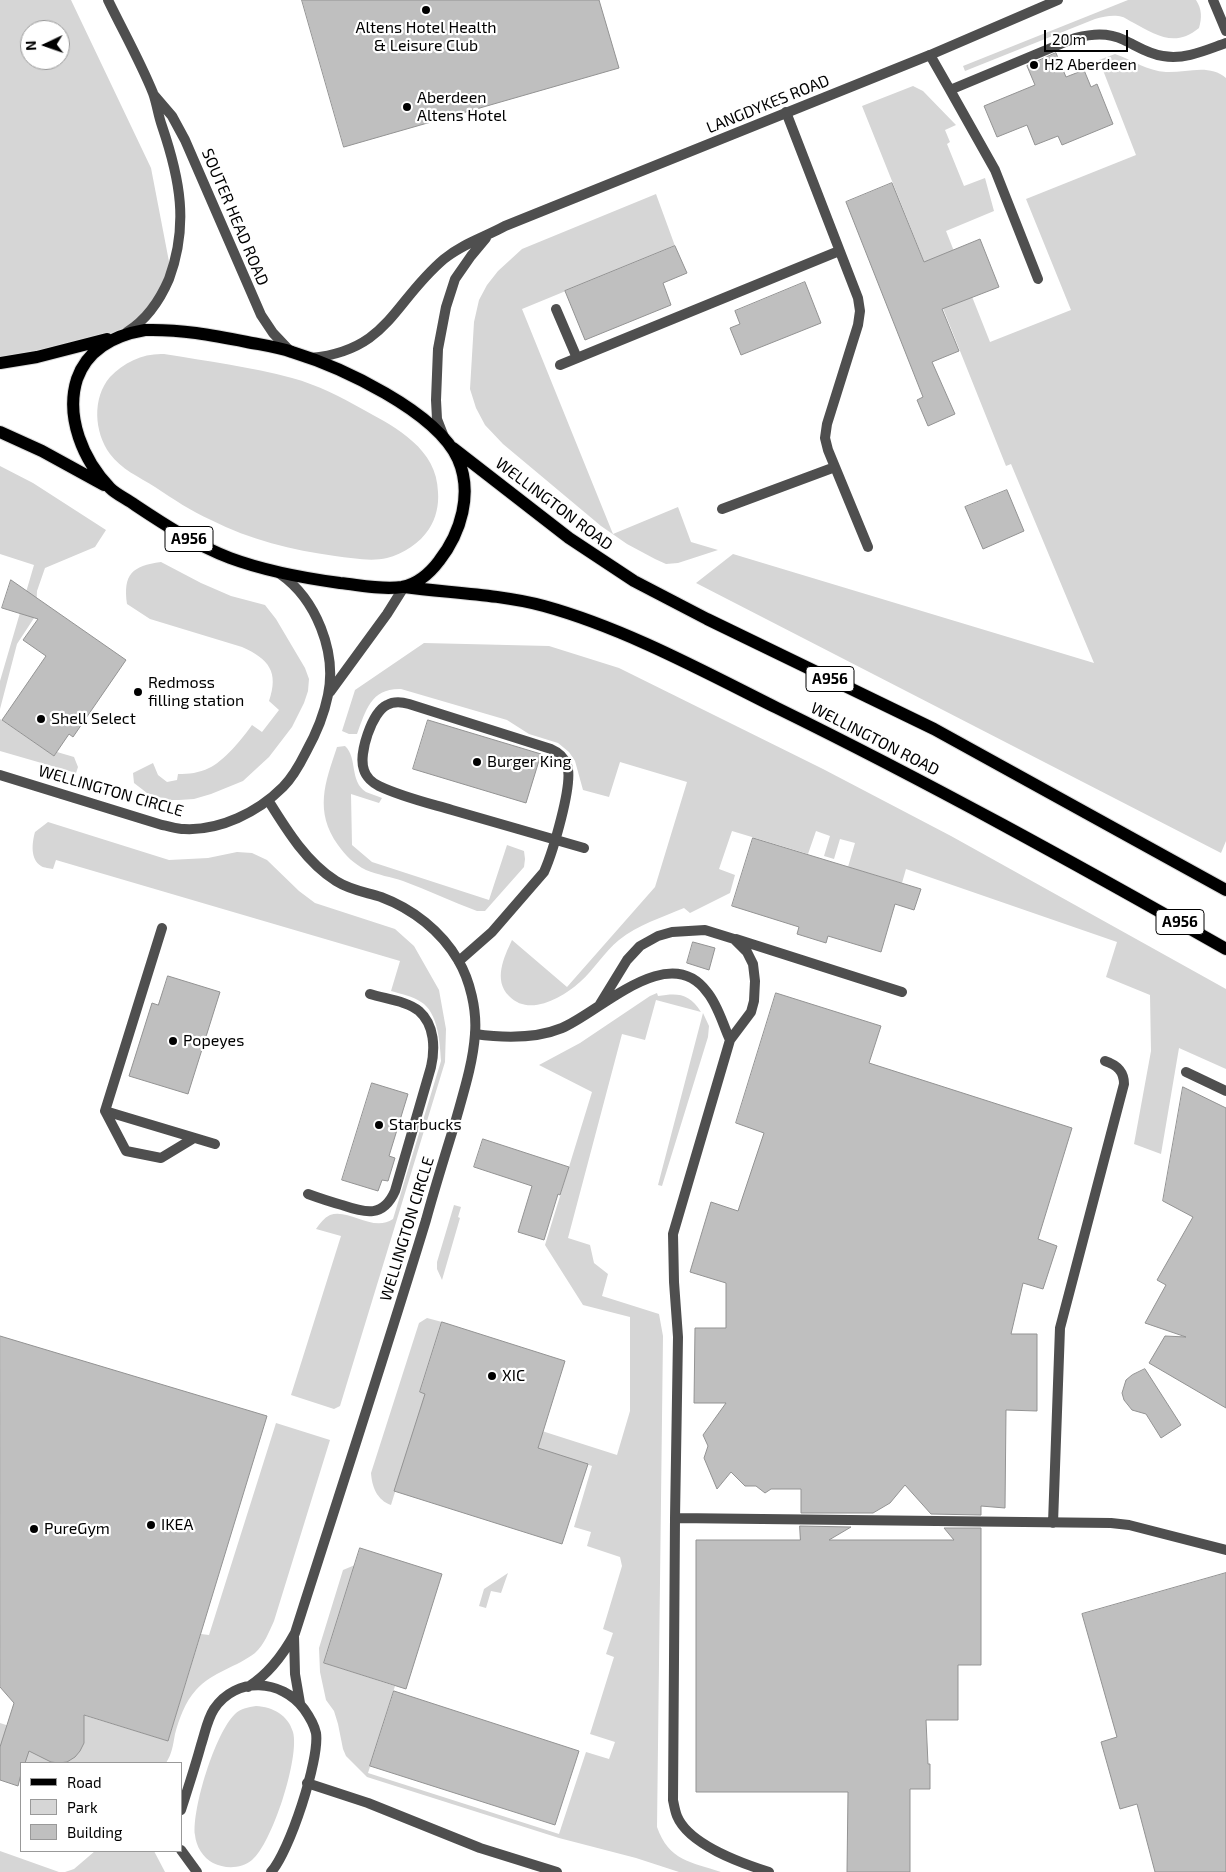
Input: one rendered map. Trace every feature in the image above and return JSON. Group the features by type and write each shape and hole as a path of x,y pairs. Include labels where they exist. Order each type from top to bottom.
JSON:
{"main road":[{"name":"A956","path":"0,363 56,353 118,336 161,330 191,332 290,351 344,372 391,398 426,422 447,442 460,464 464,484 462,513 453,541 437,564 418,580 404,587 377,588 317,579 275,571 208,549 161,522 112,490 55,458 0,432"},
{"name":"A956","path":"112,490 92,465 85,452 74,413 76,383 82,370 93,354 118,336"},
{"name":"WELLINGTON ROAD","path":"447,442 569,538 634,581 934,729 1226,890"},
{"name":"WELLINGTON ROAD","path":"404,587 499,598 542,606 592,623 659,651 889,763 1226,949"}],"street":[{"name":"SOUTER HEAD ROAD","path":"108,0 154,94 177,175 180,214 178,241 171,272 160,297 135,327 118,336"},
{"name":"LANGDYKES ROAD","path":"310,358 340,352 367,340 389,322 424,280 446,258 468,244 549,208 930,55 1058,0"},
{"path":"1213,0 1226,31"},
{"path":"950,90 1075,38 1094,34 1122,39 1152,54 1177,57 1198,53 1226,43"},
{"path":"930,55 995,170 1038,279"},
{"name":"SOUTER HEAD ROAD","path":"154,94 172,116 185,140 261,315 272,333 290,351"},
{"path":"786,112 858,298 860,312 858,325 827,424 825,438 868,547"},
{"name":"LANGDYKES ROAD","path":"447,442 437,419 436,400 438,349 446,306 455,279 488,235"},
{"path":"560,365 839,251"},
{"path":"556,309 577,358"},
{"path":"722,509 835,467"},
{"name":"WELLINGTON CIRCLE","path":"0,774 162,825 183,829 218,825 238,818 268,800 285,785 299,765 321,719 328,695 329,662 327,648 317,620 301,592 291,581 275,571"},
{"name":"WELLINGTON CIRCLE","path":"328,695 387,614 404,587"},
{"path":"459,961 492,932 539,879 547,866 554,839 568,788 569,776 567,766 557,752 409,704 394,702 387,704 376,714 363,752 364,771 369,779 378,785 407,797 554,839 584,848"},
{"name":"WELLINGTON CIRCLE","path":"248,1687 261,1678 278,1660 295,1633 405,1289 465,1090 475,1034 473,1001 466,976 459,961 446,942 425,922 390,901 344,886 326,873 307,855 268,800"},
{"path":"162,928 105,1111 126,1151 161,1158 194,1138"},
{"path":"600,1004 627,960 646,942 658,936 690,930 705,930 721,934 820,964 902,992"},
{"path":"721,934 734,940 747,952 753,964 755,981 754,1001 751,1012 730,1040 673,1234 678,1337 673,1800 674,1808 682,1824 699,1841 742,1863 769,1872"},
{"path":"475,1034 499,1037 546,1033 578,1020 600,1004 649,977 674,974 696,980 706,990 712,998 730,1040"},
{"path":"308,1194 371,1213 386,1206 395,1191 432,1068 434,1046 432,1033 419,1011 408,1005 370,994"},
{"path":"1053,1523 1060,1328 1124,1084 1124,1078 1119,1068 1114,1064 1106,1062"},
{"path":"1186,1072 1226,1092"},
{"path":"105,1111 215,1144"},
{"path":"675,1518 1111,1523 1129,1525 1226,1550"},
{"name":"WELLINGTON CIRCLE","path":"295,1633 295,1674 300,1704"},
{"path":"182,1807 211,1715 220,1702 232,1692 262,1685 276,1688 289,1694 310,1717 316,1733 316,1749 296,1821 281,1858 271,1872"},
{"path":"307,1784 368,1803 480,1848 557,1872"},
{"path":"182,1852 194,1870"}],"green space":[{"path":"0,0 71,0 151,168 171,272 166,285 124,334 0,363"},
{"path":"1128,0 1196,0 1201,14 1199,28 1190,34 1174,38 1157,35 1122,17 1104,17 965,71 963,66"},
{"path":"1115,54 1159,71 1205,70 1219,73 1226,78 1226,841 1221,853 696,583 733,554 1094,663 1011,464 1006,466 862,106 913,86 923,91 956,125 945,130 950,142 947,144 964,186 985,178 994,211 946,231 990,342 1071,310 1026,199 1136,155 1099,60"},
{"path":"656,194 675,246 522,309 613,534 678,507 691,542 718,550 678,563 666,564 627,544 601,526 503,444 485,425 476,408 470,389 474,322 479,300 487,285 498,271 522,249"},
{"path":"164,354 245,367 302,381 338,396 389,424 423,452 431,464 436,477 438,502 435,516 429,529 421,539 405,551 381,559 355,559 303,551 256,539 226,527 189,509 131,472 114,459 101,436 97,415 100,395 110,377 128,363 149,355"},
{"path":"0,466 33,483 106,530 95,547 45,568 37,591 36,615 17,644 0,709 0,681 34,565 0,554"},
{"path":"161,562 231,596 265,605 276,619 305,668 309,679 304,703 292,727 269,757 243,781 194,799 168,800 147,793 134,783 133,773 153,763 158,775 167,782 177,780 178,774 205,770 226,755 252,725 262,732 279,710 269,701 273,682 272,674 259,656 242,647 150,619 127,604 127,585 132,573 143,566"},
{"path":"424,643 549,646 619,668 823,769 951,836 1226,989 1226,1069 1179,1048 1161,1154 1134,1144 1151,1051 1150,995 1106,977 1117,942 906,869 902,883 848,867 855,843 840,839 834,859 824,856 830,836 816,831 808,854 732,831 719,869 735,875 730,893 690,913 684,908 634,930 614,945 580,982 555,999 536,1005 526,1005 517,1002 504,990 501,976 503,961 512,940 567,987 655,887 687,782 620,762 609,797 583,790 575,761 569,752 558,743 529,734 507,720 401,689 383,692 376,696 363,717 357,734 349,734 342,731 355,690"},
{"path":"0,719 54,756 57,752 74,757 78,767 76,773 0,751"},
{"path":"345,746 351,757 357,782 366,792 382,798 379,803 351,794 352,845 372,862 489,900 507,845 524,851 524,867 485,911 477,911 403,881 366,870 344,853 331,833 326,820 324,797 337,747"},
{"path":"48,822 169,860 208,858 237,852 252,853 267,860 299,891 315,903 395,929 414,946 439,990 446,1029 445,1062 340,1406 334,1409 291,1395 341,1236 316,1229 330,1215 337,1214 377,1223 385,1223 393,1219 441,1061 435,1020 427,1007 418,1000 391,991 400,961 56,860 53,869 42,867 37,863 33,855 33,841 35,832"},
{"path":"657,993 658,996 677,995 687,998 701,1012 656,1000 645,1040 622,1034 568,1238 590,1245 594,1263 608,1274 602,1296 659,1314 663,1336 657,1827 668,1847 675,1854 691,1862 721,1872 679,1872 636,1858 559,1838 367,1777 346,1756 334,1711 326,1700 320,1672 319,1648 343,1570 355,1565 324,1663 395,1686 368,1773 559,1834 586,1752 609,1759 615,1742 590,1734 614,1657 606,1654 613,1633 603,1629 622,1566 620,1557 587,1546 591,1532 574,1527 592,1466 420,1411 391,1505 382,1500 376,1492 371,1473 419,1323 427,1318 442,1322 420,1392 617,1455 630,1411 630,1317 583,1305 545,1245 592,1092 539,1065 580,1043"},
{"path":"703,1013 709,1026 708,1037 662,1186 658,1185"},
{"path":"454,1205 461,1207 458,1217 460,1218 442,1280 437,1269 437,1262"},
{"path":"276,1423 330,1440 274,1621 264,1642 255,1653 209,1679 196,1690 181,1717 171,1753 166,1762 20,1763 0,1757 0,1723 31,1733 40,1702 168,1741 201,1634 209,1635"},
{"path":"508,1573 501,1593 491,1591 486,1608 479,1606 484,1589"},
{"path":"256,1706 274,1710 284,1717 291,1726 294,1744 288,1779 276,1819 260,1851 252,1860 243,1865 233,1867 218,1865 209,1861 203,1855 198,1847 195,1835 197,1808 201,1790 213,1754 227,1724 239,1711"},
{"path":"0,1851 59,1872 0,1872"},
{"path":"94,1852 155,1852 165,1872 65,1872 74,1869"}],"building":[{"name":"Aberdeen Altens Hotel","path":"302,0 599,0 619,68 344,147"},
{"path":"1056,53 1066,77 1084,70 1091,87 1097,84 1113,124 1062,145 1058,136 1035,145 1027,125 997,137 984,106 1035,85 1027,66"},
{"path":"892,183 924,262 980,239 999,287 942,309 959,351 932,362 955,414 928,426 917,400 923,397 846,202"},
{"path":"675,246 687,273 663,283 671,305 585,340 565,291"},
{"path":"805,282 821,323 741,355 730,328 740,324 735,311"},
{"path":"1007,490 1024,531 983,549 965,507"},
{"path":"11,580 126,660 73,737 69,734 54,756 2,720 46,656 23,640 38,619 2,608"},
{"name":"Burger King","path":"428,720 541,754 526,803 413,769"},
{"path":"753,838 921,889 914,910 895,904 881,952 828,936 826,943 797,934 799,927 732,906"},
{"path":"693,942 715,948 709,970 687,963"},
{"name":"Popeyes","path":"168,976 220,992 188,1094 129,1076 152,1003 158,1005"},
{"path":"776,993 881,1026 869,1063 1072,1128 1038,1239 1057,1246 1043,1289 1023,1283 1011,1334 1037,1334 1037,1411 1006,1410 1005,1508 981,1506 981,1515 931,1514 905,1485 890,1503 873,1513 801,1513 801,1489 771,1489 765,1493 756,1486 745,1486 731,1472 717,1489 704,1458 708,1446 703,1435 726,1403 694,1403 695,1328 726,1328 726,1283 690,1272 711,1202 738,1211 764,1133 736,1123"},
{"name":"Starbucks","path":"372,1083 408,1094 389,1156 395,1158 388,1181 382,1180 378,1191 342,1180"},
{"path":"1183,1087 1226,1108 1226,1408 1149,1363 1165,1336 1186,1337 1145,1323 1166,1285 1157,1280 1193,1217 1163,1201"},
{"path":"483,1139 569,1167 560,1195 558,1194 544,1240 518,1232 532,1186 474,1167"},
{"path":"442,1322 565,1361 538,1448 588,1464 562,1544 394,1491 425,1394 420,1392"},
{"name":"IKEA","path":"0,1336 267,1416 168,1741 84,1715 84,1743 75,1757 67,1762 51,1762 29,1751 25,1762 20,1762 18,1786 0,1780 0,1747 14,1703 0,1687"},
{"path":"1145,1369 1181,1425 1161,1438 1146,1414 1132,1410 1124,1400 1122,1393 1126,1380"},
{"path":"800,1526 851,1527 829,1540 954,1540 944,1528 981,1528 981,1665 958,1665 958,1720 926,1720 930,1789 910,1789 910,1872 847,1872 848,1792 696,1792 696,1540 800,1540"},
{"path":"360,1548 442,1574 406,1689 324,1663"},
{"path":"1226,1573 1226,1872 1155,1872 1137,1804 1120,1809 1101,1742 1117,1737 1082,1614"},
{"path":"394,1691 579,1751 555,1825 370,1766"}],"place":[{"name":"Altens Hotel Health & Leisure Club","path":"426,10"},
{"name":"H2 Aberdeen","path":"1034,65"},
{"name":"Aberdeen Altens Hotel","path":"407,107"},
{"name":"Redmoss filling station","path":"138,692"},
{"name":"Shell Select","path":"41,719"},
{"name":"Burger King","path":"477,762"},
{"name":"Popeyes","path":"173,1041"},
{"name":"Starbucks","path":"379,1125"},
{"name":"XIC","path":"492,1376"},
{"name":"IKEA","path":"151,1525"},
{"name":"PureGym","path":"34,1529"}]}
